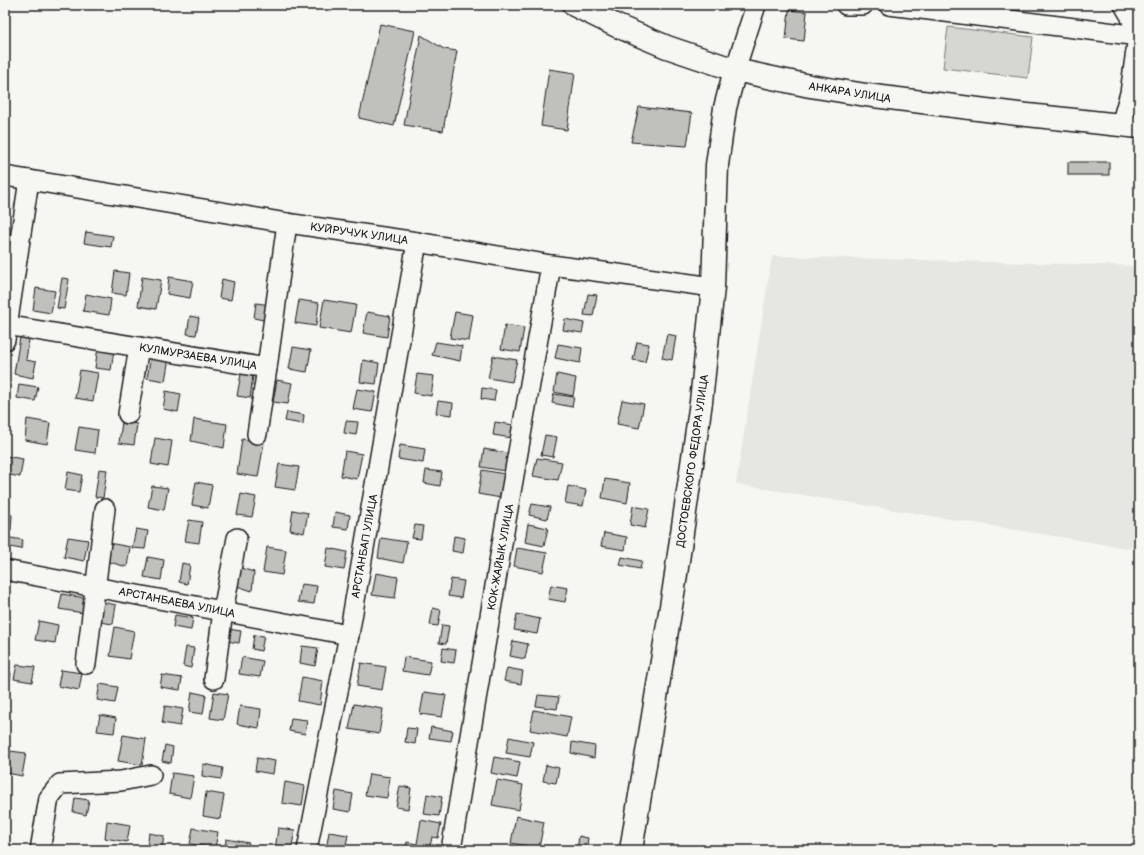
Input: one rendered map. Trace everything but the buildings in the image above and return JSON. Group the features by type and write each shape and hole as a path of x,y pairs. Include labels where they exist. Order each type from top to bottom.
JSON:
{"main road":[{"name":"АНКАРА УЛИЦА","path":"574,5 616,26 660,44 735,70 810,86 866,95 1130,126"},
{"name":"ДОСТОЕВСКОГО ФЕДОРА УЛИЦА","path":"631,850 674,588 700,410 713,287 717,165 725,108 735,70"}],"street":[{"path":"735,70 756,5"},
{"path":"846,5 863,5"},
{"path":"889,5 1139,36"},
{"path":"1124,5 1139,36 1130,93 1130,126"},
{"name":"КУЙРУЧУК УЛИЦА","path":"5,176 551,265 713,287"},
{"name":"КУЛМУРЗАЕВА УЛИЦА","path":"29,180 6,330 139,347 267,368 287,223"},
{"name":"АРСТАНБАП УЛИЦА","path":"307,850 349,635 417,242"},
{"name":"КОК-ЖАЙЫК УЛИЦА","path":"451,850 505,526 551,265"},
{"path":"128,414 139,347"},
{"path":"257,434 267,368"},
{"path":"86,664 105,509"},
{"path":"214,679 223,611 237,538"},
{"name":"АРСТАНБАЕВА УЛИЦА","path":"5,570 349,635"},
{"path":"40,850 49,798 60,784 121,781 151,775"}],"shaded area":[{"path":"948,27 1033,37 1028,78 943,68"},
{"path":"772,256 1139,266 1139,550 736,484"}]}
